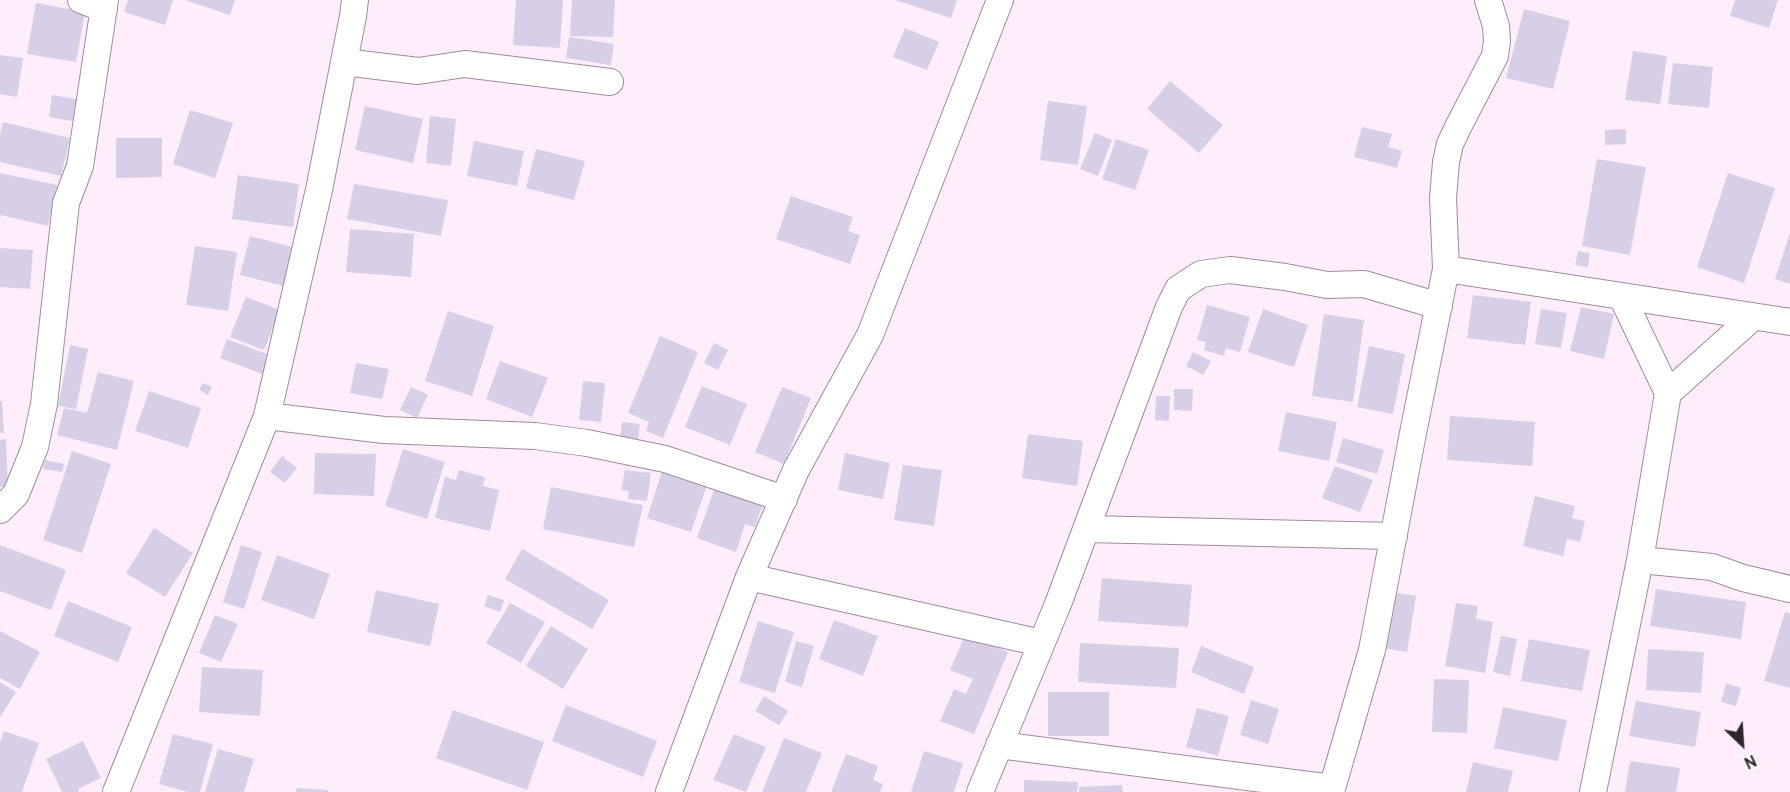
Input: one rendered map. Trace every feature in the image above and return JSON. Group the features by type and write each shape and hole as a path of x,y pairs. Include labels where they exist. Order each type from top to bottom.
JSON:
{"street":[{"path":"116,792 267,416 319,190 355,0"},
{"path":"669,792 749,577 796,470 870,335 1000,0"},
{"path":"999,744 1332,790 1372,650 1446,269 1443,198 1446,162 1450,144 1495,56 1496,26 1488,0"},
{"path":"0,510 16,494 35,447 44,404 66,203 80,166 97,3"},
{"path":"344,62 418,70 465,64 610,82"},
{"path":"1446,269 1790,322"},
{"path":"980,792 1058,604 1169,307 1178,289 1201,274 1230,270 1327,285 1364,284 1439,306"},
{"path":"1593,792 1640,560 1668,393 1622,297"},
{"path":"1668,393 1753,318"},
{"path":"267,416 384,430 535,436 587,443 664,459 784,499"},
{"path":"1086,529 1394,536"},
{"path":"1640,560 1712,567 1743,578 1790,589"},
{"path":"749,577 1041,643"}],"building":[{"path":"128,0 173,0 165,25 124,12"},
{"path":"185,0 235,0 230,15"},
{"path":"516,0 563,0 560,48 513,45"},
{"path":"572,0 615,0 613,37 570,36"},
{"path":"895,0 957,0 951,18"},
{"path":"1735,0 1778,0 1769,28 1730,16"},
{"path":"36,3 85,12 76,62 27,54"},
{"path":"1524,9 1570,21 1553,89 1506,78"},
{"path":"905,28 939,42 927,70 893,57"},
{"path":"569,37 614,44 611,65 566,58"},
{"path":"1633,51 1667,56 1660,104 1625,100"},
{"path":"0,55 23,58 17,97 0,94"},
{"path":"1673,63 1713,67 1709,108 1668,104"},
{"path":"1170,81 1223,125 1199,153 1147,109"},
{"path":"52,95 81,100 77,122 49,117"},
{"path":"1048,101 1087,106 1078,165 1040,160"},
{"path":"365,106 423,119 413,163 355,150"},
{"path":"190,110 233,123 215,178 173,164"},
{"path":"430,116 456,119 451,166 426,163"},
{"path":"3,122 70,138 61,176 0,162 0,135"},
{"path":"1362,127 1392,134 1388,147 1402,151 1397,168 1354,157"},
{"path":"1626,129 1626,144 1605,145 1605,130"},
{"path":"1095,133 1112,140 1098,176 1080,169"},
{"path":"116,138 162,138 162,177 116,178"},
{"path":"1116,139 1149,150 1135,190 1102,179"},
{"path":"474,141 524,151 517,186 467,176"},
{"path":"536,149 585,161 574,200 526,188"},
{"path":"1597,159 1646,167 1630,255 1582,246"},
{"path":"0,173 57,185 48,226 0,215"},
{"path":"1728,173 1775,188 1744,283 1697,267"},
{"path":"238,175 299,184 293,227 232,219"},
{"path":"354,184 448,200 441,236 347,219"},
{"path":"791,196 853,217 848,231 860,235 850,264 776,239"},
{"path":"350,229 414,234 411,277 346,272"},
{"path":"1790,233 1790,284 1775,279"},
{"path":"250,236 293,247 283,286 240,275"},
{"path":"195,246 237,252 228,311 186,305"},
{"path":"0,248 33,250 30,289 0,287"},
{"path":"1578,251 1590,253 1588,267 1575,265"},
{"path":"1473,295 1531,302 1525,345 1467,338"},
{"path":"246,297 280,310 264,350 230,337"},
{"path":"1207,305 1250,317 1240,352 1226,348 1224,356 1204,350 1206,342 1197,340"},
{"path":"1581,307 1614,314 1604,359 1570,351"},
{"path":"1263,309 1308,325 1294,367 1248,352"},
{"path":"1541,309 1567,313 1561,348 1535,344"},
{"path":"448,311 494,326 472,396 425,381"},
{"path":"1324,314 1364,320 1353,402 1312,396"},
{"path":"660,336 698,352 663,438 646,431 649,422 628,413"},
{"path":"227,339 272,356 265,375 220,358"},
{"path":"714,343 728,350 718,370 704,363"},
{"path":"70,345 88,349 76,409 58,406"},
{"path":"1369,346 1405,354 1393,414 1357,407"},
{"path":"1193,352 1211,361 1203,375 1186,366"},
{"path":"500,361 548,378 532,417 486,399"},
{"path":"356,363 389,369 382,399 350,393"},
{"path":"98,372 134,381 117,450 57,435 64,408 87,413"},
{"path":"583,381 605,383 601,422 579,420"},
{"path":"203,383 212,387 208,395 199,390"},
{"path":"702,386 747,404 730,445 685,427"},
{"path":"411,387 428,395 417,418 400,410"},
{"path":"782,387 811,398 784,464 755,452"},
{"path":"1174,389 1193,389 1192,411 1174,410"},
{"path":"149,391 201,408 188,448 135,431"},
{"path":"1156,396 1170,396 1169,421 1155,420"},
{"path":"0,401 2,401 4,433 0,433"},
{"path":"1286,412 1337,422 1329,461 1278,451"},
{"path":"1450,416 1535,422 1532,466 1447,460"},
{"path":"622,422 640,424 638,439 620,437"},
{"path":"1028,434 1083,441 1077,486 1022,478"},
{"path":"1343,438 1384,450 1377,474 1336,462"},
{"path":"6,439 8,487 0,487 0,440"},
{"path":"403,449 445,462 427,519 385,506"},
{"path":"72,451 111,464 82,553 43,540"},
{"path":"315,453 376,454 374,496 314,494"},
{"path":"845,453 890,463 883,499 838,490"},
{"path":"282,456 297,468 285,483 270,472"},
{"path":"45,460 64,464 62,472 43,469"},
{"path":"903,465 942,470 934,526 894,520"},
{"path":"1335,466 1373,480 1360,512 1322,498"},
{"path":"663,468 708,482 691,532 647,518"},
{"path":"459,470 485,477 483,486 499,490 490,531 435,518 445,477 456,480"},
{"path":"625,470 651,473 647,501 628,499 629,491 621,490"},
{"path":"551,487 643,505 634,547 543,529"},
{"path":"715,487 763,503 755,527 745,524 736,552 697,538"},
{"path":"1535,496 1575,506 1572,518 1585,521 1580,542 1567,539 1563,556 1523,546"},
{"path":"154,528 193,553 165,597 126,573"},
{"path":"0,545 66,570 51,610 0,591"},
{"path":"241,545 262,552 244,609 223,602"},
{"path":"522,549 609,600 592,629 505,579"},
{"path":"277,555 330,574 314,619 261,600"},
{"path":"1102,578 1192,585 1188,627 1098,621"},
{"path":"1656,589 1746,602 1741,639 1650,626"},
{"path":"376,590 439,604 430,646 367,632"},
{"path":"1391,592 1416,596 1407,652 1382,648"},
{"path":"488,595 504,600 500,612 484,606"},
{"path":"68,601 132,627 118,662 54,636"},
{"path":"510,603 545,622 521,663 486,643"},
{"path":"1456,603 1478,606 1476,619 1493,622 1485,673 1445,666"},
{"path":"1785,612 1790,613 1790,688 1764,681"},
{"path":"215,615 238,624 221,662 199,653"},
{"path":"834,620 878,636 863,676 819,659"},
{"path":"758,621 794,632 775,693 739,682"},
{"path":"551,626 588,649 563,689 526,666"},
{"path":"0,631 40,652 20,689 0,678"},
{"path":"965,635 1008,652 974,734 940,721 954,689 966,694 973,679 950,670"},
{"path":"1501,636 1517,639 1510,676 1493,672"},
{"path":"1529,639 1590,650 1582,691 1521,681"},
{"path":"796,641 814,646 802,687 785,682"},
{"path":"1080,643 1179,648 1176,688 1078,682"},
{"path":"1201,646 1254,667 1244,694 1191,672"},
{"path":"1648,649 1704,652 1701,693 1646,690"},
{"path":"202,667 263,670 260,716 199,712"},
{"path":"1434,679 1469,680 1467,733 1432,732"},
{"path":"0,682 16,692 0,717"},
{"path":"1726,683 1741,688 1736,706 1721,702"},
{"path":"1048,692 1109,692 1109,736 1048,736"},
{"path":"764,696 788,711 779,725 755,711"},
{"path":"1251,700 1279,709 1268,744 1240,735"},
{"path":"1636,701 1701,712 1695,747 1629,736"},
{"path":"566,705 657,741 643,777 552,741"},
{"path":"1503,707 1567,720 1558,761 1494,748"},
{"path":"1197,708 1229,716 1218,756 1186,747"},
{"path":"453,710 544,742 527,790 436,758"},
{"path":"4,731 39,743 22,792 0,792 0,742"},
{"path":"173,734 213,744 200,792 188,792 159,784"},
{"path":"734,734 766,747 746,792 713,780"},
{"path":"784,738 822,753 806,792 762,792"},
{"path":"83,741 101,778 78,789 79,792 62,792 46,759"},
{"path":"218,749 254,759 244,792 205,792"},
{"path":"924,751 963,763 954,792 911,792"},
{"path":"846,754 878,766 873,780 883,784 880,792 831,792"},
{"path":"1630,761 1680,768 1676,792 1625,792"},
{"path":"1473,762 1513,771 1508,792 1466,792"},
{"path":"1024,780 1078,782 1077,792 1024,792"},
{"path":"1122,785 1123,792 1079,792 1079,787"},
{"path":"297,788 328,790 328,792 296,792"}]}
